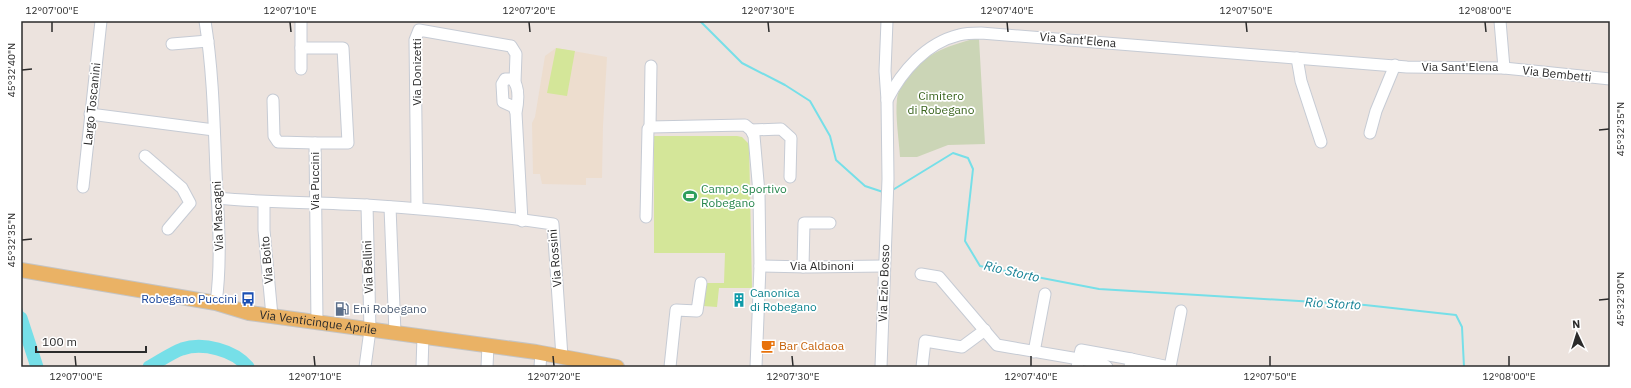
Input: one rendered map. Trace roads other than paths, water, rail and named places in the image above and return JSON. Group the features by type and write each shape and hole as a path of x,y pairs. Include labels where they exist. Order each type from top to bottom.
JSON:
{"main road":[{"name":"Via Venticinque Aprile","path":"21,270 216,303 249,313 541,353 617,367"}],"street":[{"name":"Largo Toscanini","path":"83,187 101,21"},
{"name":"Via Mascagni","path":"206,21 214,130 220,277 216,303"},
{"path":"887,21 885,71 887,100"},
{"name":"Via Sant'Elena","path":"887,100 897,81 913,62 928,49 959,35 974,33 1000,33 1395,66 1504,68 1500,21"},
{"path":"301,22 301,70"},
{"name":"Via Donizetti","path":"417,208 416,34 419,30 422,30 511,46 516,54 515,82 518,104 516,113 522,220"},
{"path":"172,44 208,41"},
{"name":"Via Puccini","path":"302,48 343,48 348,143 315,143 317,322"},
{"path":"1297,58 1300,81 1322,142"},
{"path":"646,217 648,129 650,127 650,66"},
{"path":"1370,133 1376,111 1395,66"},
{"name":"Via Bembetti","path":"1504,68 1610,79"},
{"path":"273,100 274,136 278,142 315,143"},
{"name":"Via Ezio Bosso","path":"881,367 888,179 887,100"},
{"path":"90,114 214,130"},
{"path":"650,127 745,125 751,130 754,136 759,193 760,266 756,367"},
{"path":"751,130 780,129 786,131 791,138 790,177"},
{"path":"145,156 182,188 190,203 168,229"},
{"path":"217,198 264,203 315,203 417,208 522,220"},
{"name":"Via Boito","path":"264,203 264,230 272,316"},
{"name":"Via Bellini","path":"365,367 370,330 367,205"},
{"path":"390,207 394,333"},
{"name":"Via Rossini","path":"522,220 553,224 562,357"},
{"path":"803,267 804,223 830,224"},
{"name":"Via Albinoni","path":"760,266 884,266"},
{"path":"921,274 939,277 997,345 1034,352 1077,363 1102,363 1108,367"},
{"path":"670,367 676,310 697,311 701,283"},
{"path":"1034,352 1045,294"},
{"path":"1077,363 1081,350 1131,363 1169,367 1181,311"},
{"path":"922,367 925,341 962,347 985,330"},
{"path":"422,367 423,337"},
{"path":"487,367 488,346"},
{"path":"540,367 541,353"}],"water":[{"path":"21,304 30,335 22,337 21,334"}],"waterway":[{"name":"Rio Storto","path":"700,21 742,63 785,85 810,101 830,136 836,160 865,186 883,192"},
{"name":"Rio Storto","path":"891,191 953,153 968,158 973,169 965,241 980,266 1099,289 1365,305 1456,315 1462,327 1464,367"},
{"path":"21,318 37,367"},
{"path":"149,367 182,349 199,346 227,352 235,356 248,367"}],"place":[{"name":"Campo Sportivo Robegano","path":"690,196"},
{"name":"Robegano Puccini","path":"248,299"},
{"name":"Canonica di Robegano","path":"739,300"},
{"name":"Eni Robegano","path":"342,309"},
{"name":"Bar Caldaoa","path":"768,346"}],"park label":[{"name":"Cimitero di Robegano","path":"941,103"}]}
